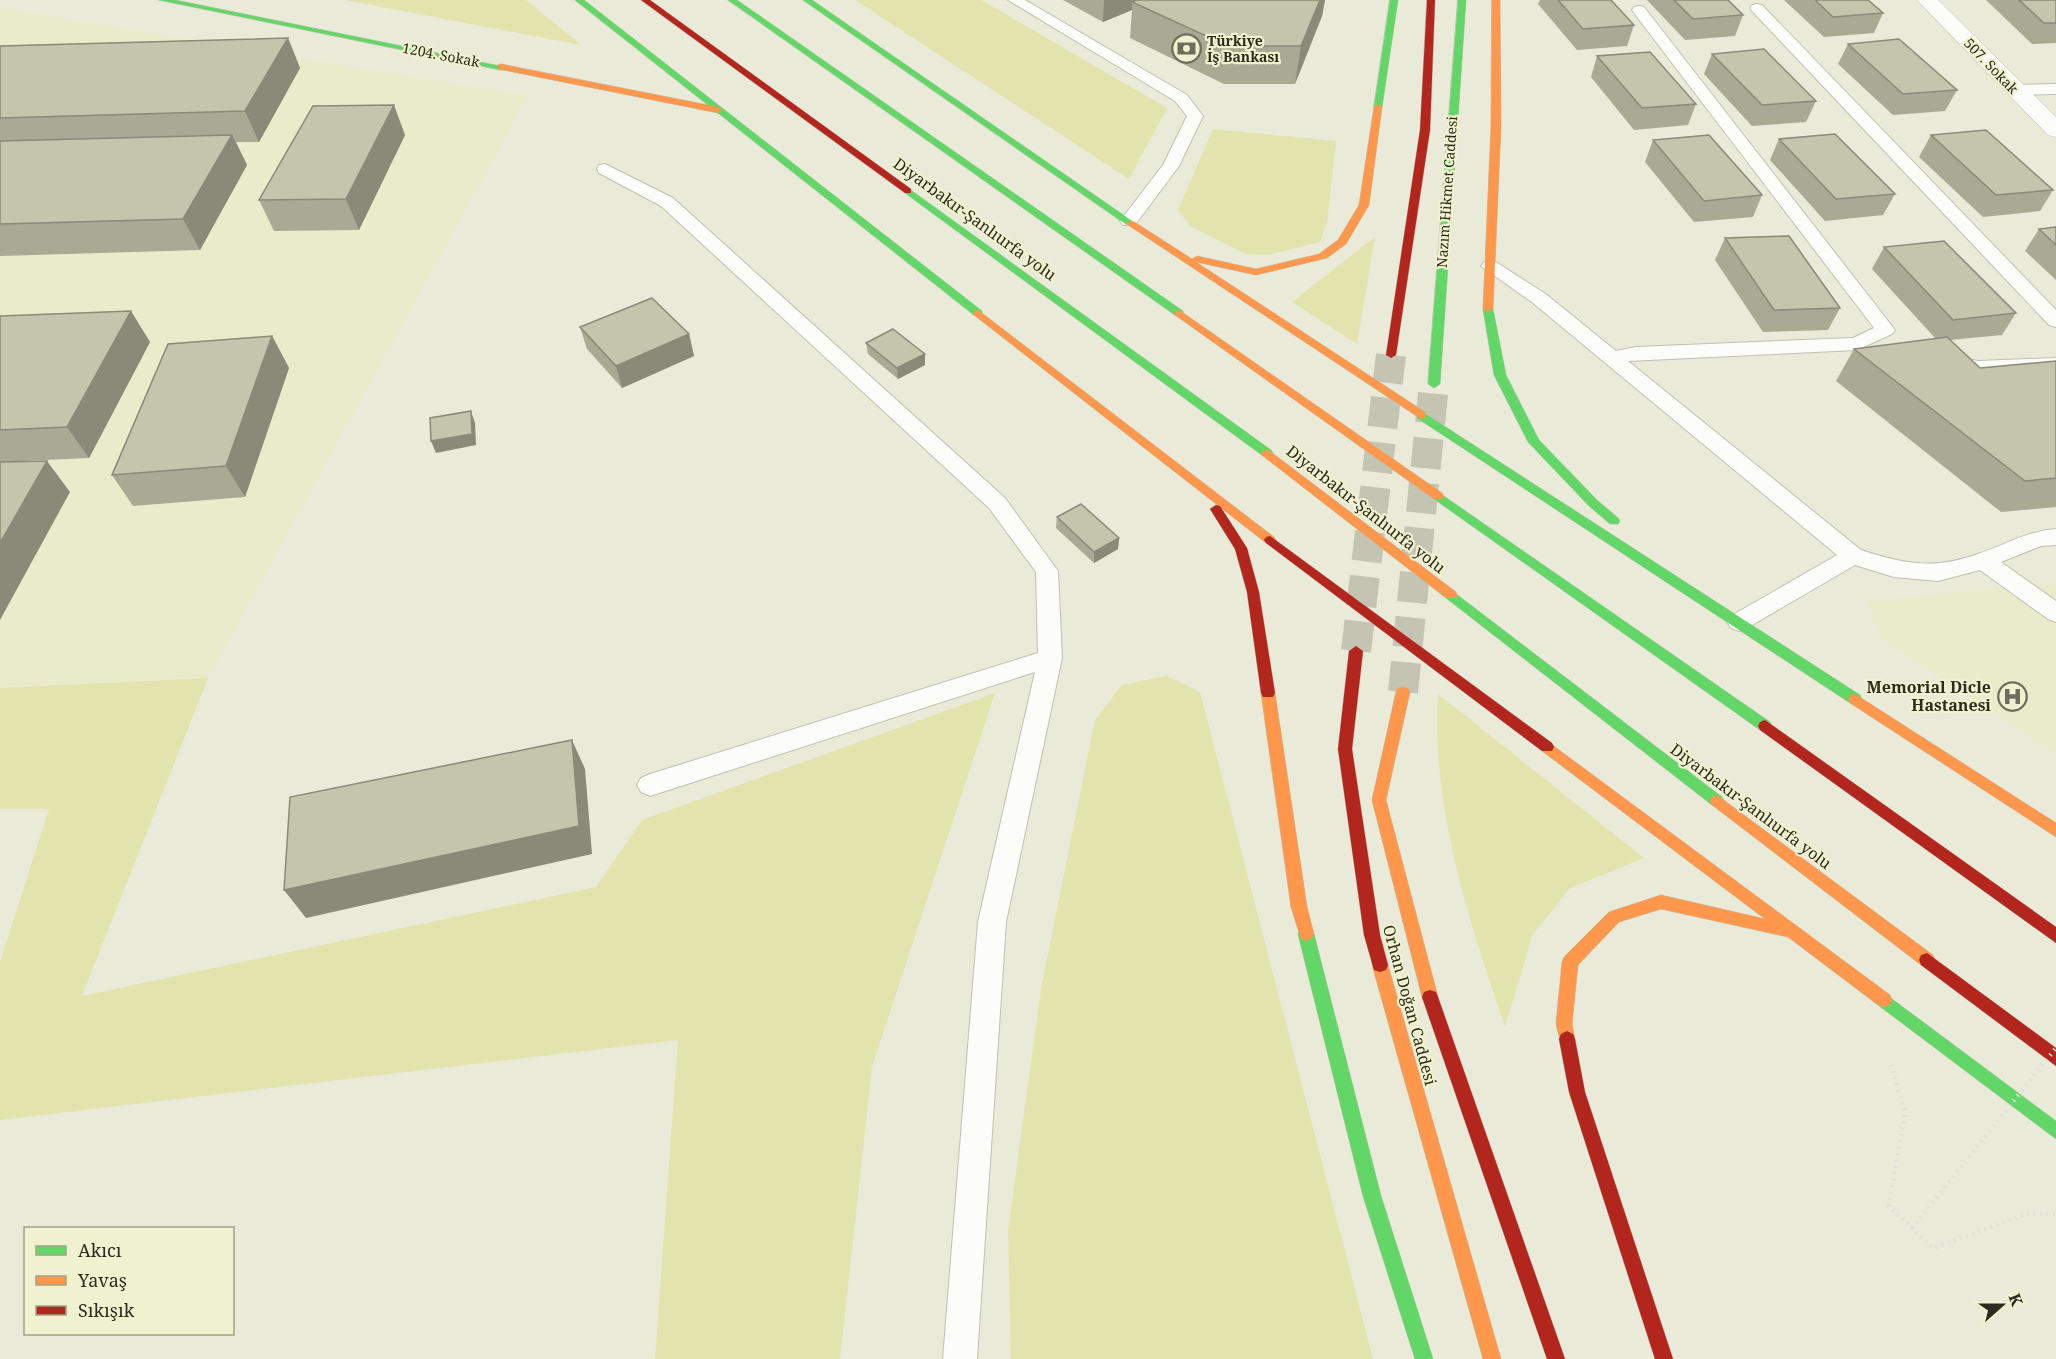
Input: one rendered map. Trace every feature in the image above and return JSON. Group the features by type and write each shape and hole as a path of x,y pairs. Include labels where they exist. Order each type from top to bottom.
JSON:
{"main road":[{"name":"1204. Sokak","path":"163,0 718,110"},
{"path":"579,0 1206,492 1797,934 2056,1131"},
{"name":"Diyarbakır-Şanlıurfa yolu","path":"645,0 1256,444 1704,791 2056,1058"},
{"path":"732,0 1742,709 2056,936"},
{"path":"807,0 1177,255 2056,831"},
{"path":"1177,255 1256,272 1323,256 1342,242 1364,205 1394,0"},
{"name":"Nazım Hikmet Caddesi","path":"1391,355 1425,130 1431,0"},
{"name":"Nazım Hikmet Caddesi","path":"1434,384 1462,0"},
{"path":"1496,0 1496,126 1488,311 1500,375 1534,442 1593,503 1739,622"},
{"path":"1206,492 1241,548 1253,592 1269,687 1299,907 1372,1196 1424,1359"},
{"name":"Orhan Doğan Caddesi","path":"1356,651 1345,749 1372,935 1492,1359"},
{"name":"Orhan Doğan Caddesi","path":"1403,692 1379,800 1423,976 1556,1359"},
{"path":"1664,1359 1577,1092 1564,1024 1570,962 1614,917 1661,902 1797,934"}],"street":[{"name":"507. Sokak","path":"1927,0 2056,130"}],"lane":[{"path":"1015,0 1181,98 1195,116 1171,166 1129,221"},
{"path":"1756,8 2056,321"},
{"path":"1639,10 1885,330 1857,344"},
{"path":"2016,90 2056,89"},
{"path":"605,169 667,202 997,503 1047,571 1050,658 992,922 960,1359"},
{"path":"1490,266 1540,299 1853,556 1894,569 1938,573 1983,561 2038,538 2056,537"},
{"path":"1611,358 1636,353 1857,344 1890,350"},
{"path":"1934,358 1978,367 2056,364"},
{"path":"1739,622 1853,556"},
{"path":"1983,561 2056,613"},
{"path":"650,785 1050,658"}],"path":[{"path":"1912,1228 2056,1048"},
{"path":"1889,1059 1905,1112 1888,1206 1933,1248 2030,1213 2056,1215"}],"shaded area":[{"path":"0,8 528,96 208,678 0,688"},
{"name":"Memorial Dicle Hastanesi","path":"2056,583 2056,754 1880,638 1867,601"}],"green space":[{"path":"345,0 526,0 581,45"},
{"path":"855,0 981,0 1167,108 1129,179"},
{"path":"1213,129 1336,141 1327,222 1320,242 1268,255 1246,254 1190,226 1178,210"},
{"path":"1375,237 1357,344 1292,302"},
{"path":"1167,676 1200,692 1373,1359 1011,1359 1008,1231 1041,989 1095,720 1122,685"},
{"path":"208,678 82,996 596,887 642,820 995,693 872,1067 840,1359 655,1359 678,1040 0,1120 0,962 49,809 0,809 0,688"},
{"path":"1438,694 1644,858 1570,888 1533,934 1505,1027 1478,946 1455,863 1440,779 1437,737"}],"building":[{"path":"1136,0 1320,0 1301,46 1228,46 1132,2"},
{"path":"1558,0 1611,0 1634,25 1583,29"},
{"path":"1674,0 1728,0 1743,15 1693,19"},
{"path":"1815,0 1868,0 1883,13 1833,17"},
{"path":"2019,0 2056,0 2056,23 2044,23"},
{"path":"288,38 245,111 0,118 0,46"},
{"path":"1899,39 1957,90 1903,94 1848,44"},
{"path":"1764,49 1816,101 1762,105 1712,54"},
{"path":"1650,52 1696,104 1642,108 1597,56"},
{"path":"394,105 346,199 259,200 313,106"},
{"path":"1986,130 2053,190 1996,195 1931,135"},
{"path":"1835,134 1895,194 1836,199 1779,139"},
{"path":"232,135 183,219 0,224 0,141"},
{"path":"1709,135 1762,195 1704,201 1653,140"},
{"path":"2056,227 2056,245 2039,229"},
{"path":"1789,236 1840,308 1774,310 1725,238"},
{"path":"1944,241 2016,313 1953,320 1884,247"},
{"path":"652,298 689,334 616,366 580,327"},
{"path":"131,311 67,427 0,430 0,316"},
{"path":"893,329 925,354 897,368 866,343"},
{"path":"272,336 226,466 112,475 168,344"},
{"path":"1947,337 1980,368 2056,361 2056,478 2025,481 1854,349"},
{"path":"471,411 472,434 431,441 430,418"},
{"path":"47,461 0,543 0,462"},
{"path":"1081,504 1119,538 1094,552 1057,517"},
{"path":"572,740 579,826 284,890 290,797"}],"tunnel":[{"path":"1356,651 1391,355"},
{"path":"1403,692 1434,384"}],"traffic: fast":[{"path":"163,0 501,67"},
{"path":"579,0 978,313"},
{"path":"732,0 1179,313"},
{"path":"807,0 1130,223"},
{"path":"1378,107 1394,0"},
{"path":"1434,384 1462,0"},
{"path":"908,191 1267,453"},
{"path":"1488,309 1500,375 1534,442 1593,503 1614,521"},
{"path":"1421,415 1855,699"},
{"path":"1438,496 1765,726"},
{"path":"1451,595 1717,801"},
{"path":"1306,934 1372,1196 1424,1359"},
{"path":"1884,1000 2056,1131"}],"traffic: slow":[{"path":"1488,309 1496,126 1496,0"},
{"path":"501,67 718,110"},
{"path":"1197,259 1256,272 1323,256 1342,242 1364,205 1378,107"},
{"path":"1130,223 1421,415"},
{"path":"978,313 1270,540"},
{"path":"1179,313 1438,496"},
{"path":"1267,453 1451,595"},
{"path":"1403,692 1379,800 1430,997"},
{"path":"1268,693 1299,907 1306,934"},
{"path":"1855,699 2056,831"},
{"path":"1547,747 1884,1000"},
{"path":"1717,801 1927,960"},
{"path":"1567,1039 1564,1024 1570,962 1614,917 1661,902 1785,931"},
{"path":"1380,965 1492,1359"}],"traffic: jam":[{"path":"645,0 908,191"},
{"path":"1391,355 1425,130 1431,0"},
{"path":"1216,509 1241,548 1253,592 1268,693"},
{"path":"1270,540 1547,747"},
{"path":"1356,651 1345,749 1372,935 1380,965"},
{"path":"1765,726 2056,936"},
{"path":"1927,960 2056,1058"},
{"path":"1430,997 1556,1359"},
{"path":"1567,1039 1577,1092 1664,1359"}],"place":[{"name":"Türkiye İş Bankası","path":"1186,49"},
{"name":"Memorial Dicle Hastanesi","path":"2012,696"}]}
